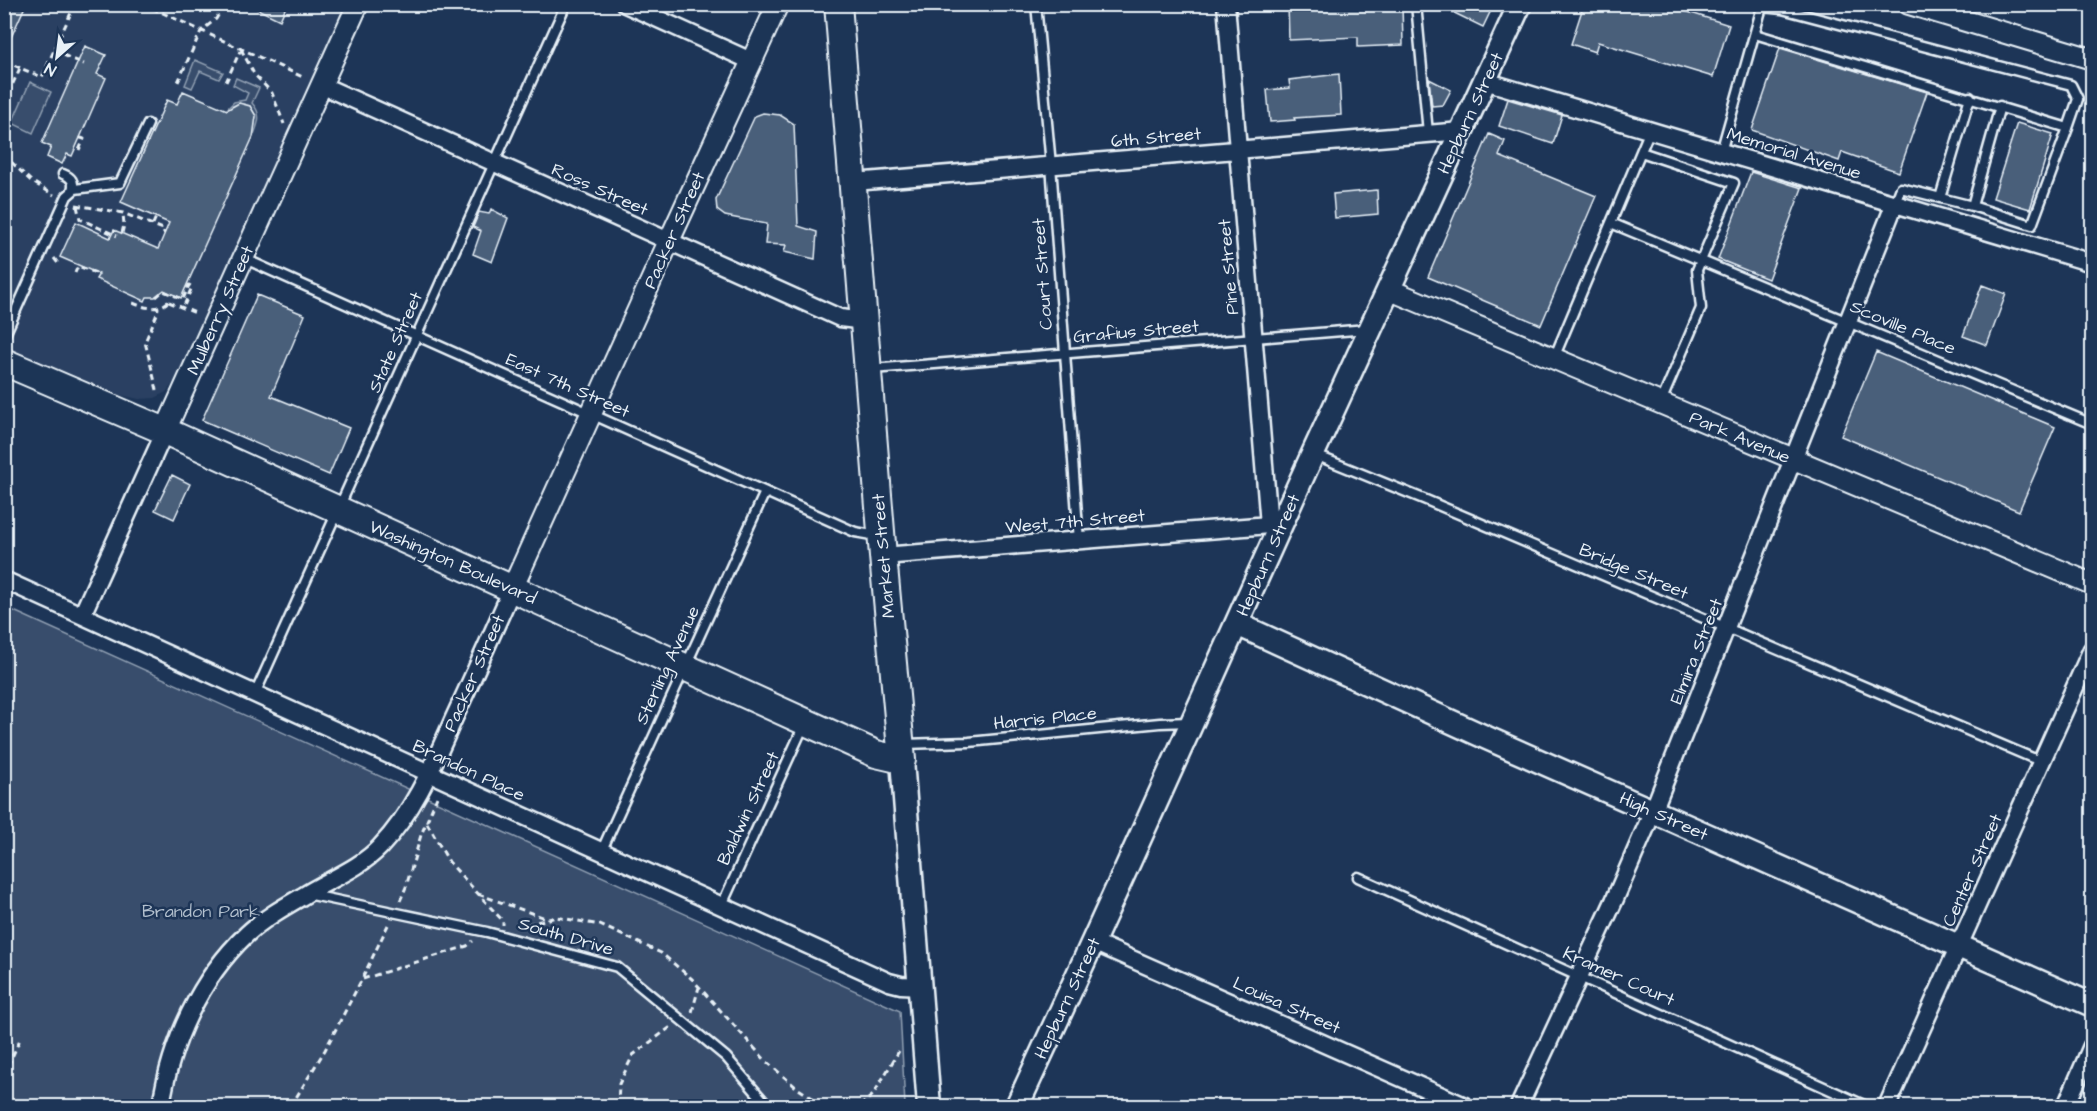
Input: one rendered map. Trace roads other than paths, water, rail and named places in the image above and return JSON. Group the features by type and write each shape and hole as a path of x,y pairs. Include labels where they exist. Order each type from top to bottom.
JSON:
{"main road":[{"name":"Market Street","path":"838,4 929,1107"},
{"name":"Hepburn Street","path":"1017,1107 1150,813 1194,722 1237,624 1274,527 1312,454 1521,4"},
{"name":"Washington Boulevard","path":"4,362 165,431 876,754 901,752"},
{"name":"High Street","path":"1237,624 1487,738 2092,1005"}],"street":[{"name":"Mulberry Street","path":"82,615 243,258 313,81 358,4"},
{"path":"625,4 751,61"},
{"name":"Packer Street","path":"163,1106 167,1075 182,1029 201,992 226,958 247,933 306,894 348,871 379,849 410,810 429,773 778,4"},
{"name":"Pine Street","path":"1226,4 1254,339 1274,527"},
{"path":"1909,4 2092,59"},
{"name":"Ross Street","path":"313,81 840,318 865,321"},
{"name":"Memorial Avenue","path":"1485,81 2092,263"},
{"name":"6th Street","path":"854,182 1462,130"},
{"name":"Elmira Street","path":"1519,1107 1653,811 1895,203"},
{"name":"Park Avenue","path":"1388,289 2092,585"},
{"name":"West 7th Street","path":"882,546 1079,541 1274,527"},
{"name":"Brandon Place","path":"4,580 889,982 920,986"},
{"name":"Center Street","path":"1887,1107 2092,649"},
{"name":"Louisa Street","path":"1093,942 1465,1107"},
{"path":"2066,1107 2092,1046"}],"lane":[{"name":"State Street","path":"255,694 566,4"},
{"name":"Court Street","path":"1036,4 1051,165 1079,541"},
{"path":"1416,4 1428,133"},
{"path":"1721,152 1762,7 1782,9 2070,86 2078,99 2032,225 1972,206 1901,188 1895,203"},
{"path":"1755,34 2068,128"},
{"path":"1940,198 1970,97"},
{"path":"1972,206 2000,106"},
{"path":"72,190 120,183 148,124"},
{"path":"1553,358 1650,130"},
{"path":"1641,152 1734,183 1697,270 1701,308 1661,403"},
{"path":"4,337 65,200 72,190 74,184 72,180 63,174"},
{"name":"Scoville Place","path":"1611,223 2092,424"},
{"name":"East 7th Street","path":"243,258 855,532 869,536 882,546"},
{"name":"Grafius Street","path":"868,370 1370,329"},
{"name":"Bridge Street","path":"1312,454 1426,500 2042,762"},
{"name":"Sterling Avenue","path":"601,852 765,492"},
{"name":"Baldwin Street","path":"721,907 805,722"},
{"name":"Harris Place","path":"901,752 969,742 1160,723 1194,722"},
{"name":"Kramer Court","path":"1358,877 1866,1107"},
{"name":"South Drive","path":"306,894 487,932 617,967 726,1057 768,1107"}],"park label":[{"name":"Brandon Park","path":"201,911"}]}
